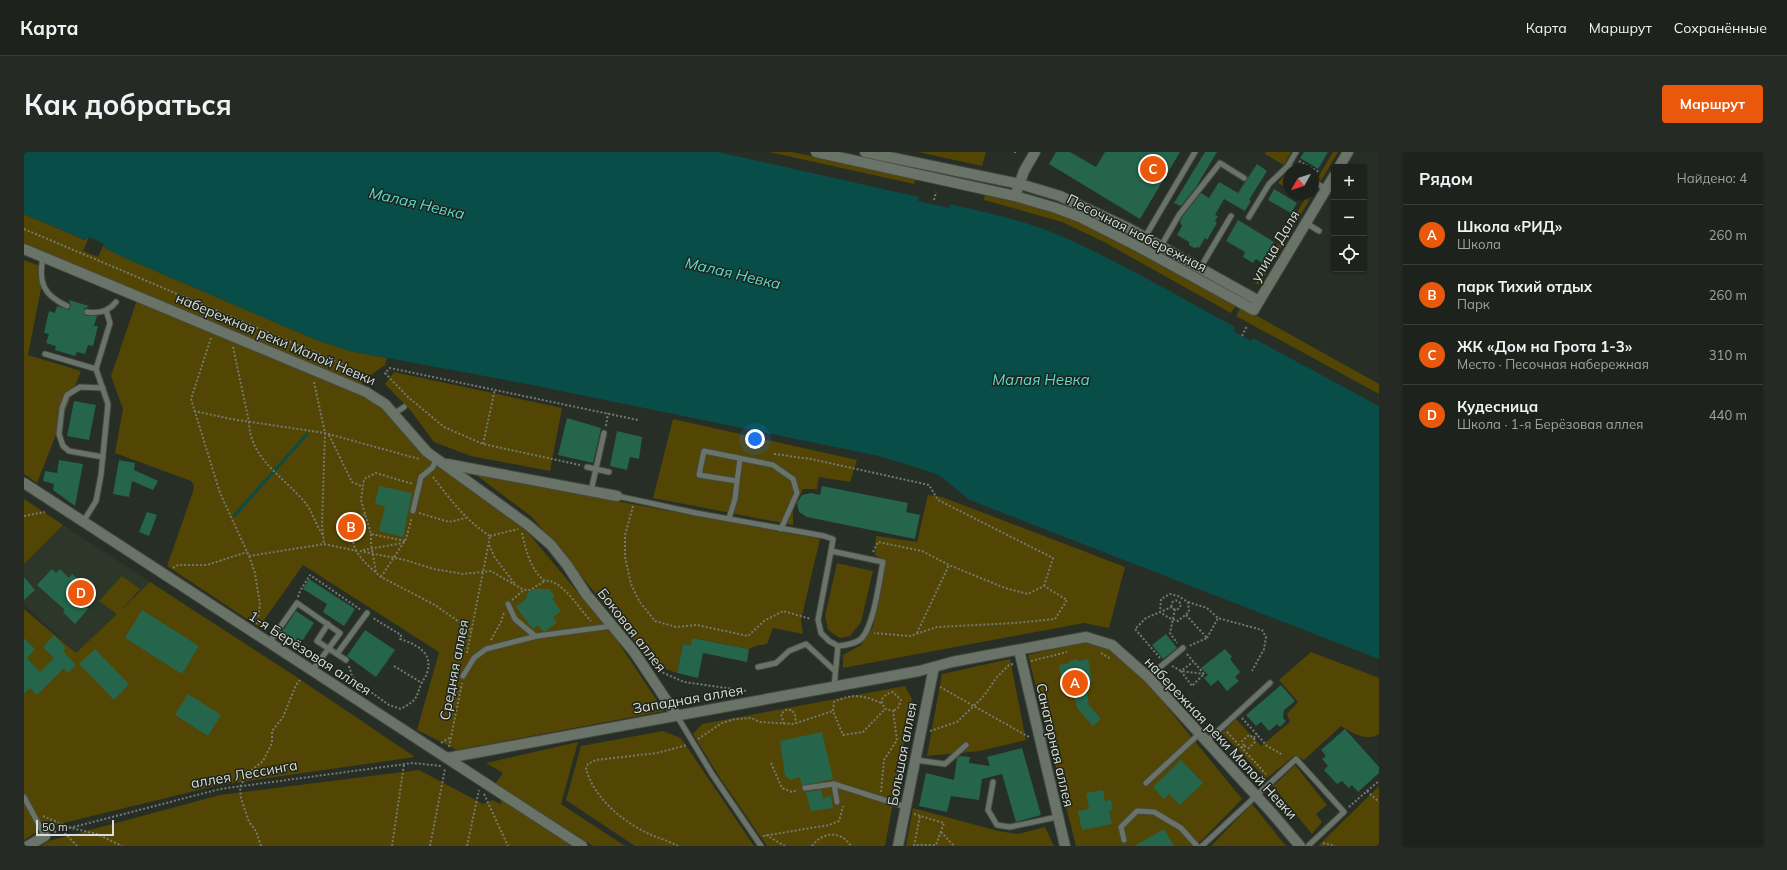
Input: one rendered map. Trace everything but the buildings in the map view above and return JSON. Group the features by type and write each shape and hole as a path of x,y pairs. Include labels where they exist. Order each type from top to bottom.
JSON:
{"street":[{"name":"Песочная набережная","path":"816,152 1015,196 1056,208 1080,217 1156,255 1254,310"},
{"name":"Песочная набережная","path":"865,152 1020,184 1075,202 1145,237 1259,301"},
{"path":"1015,196 1024,171 1035,152"},
{"path":"1341,164 1348,152"},
{"name":"улица Даля","path":"1254,310 1331,181"},
{"name":"набережная реки Малой Невки","path":"24,249 366,392 385,404 418,443 441,461 617,496"},
{"name":"Боковая аллея","path":"441,461 528,525 551,545 568,565 586,594 634,652 677,716"},
{"name":"1-я Берёзовая аллея","path":"24,483 255,634 447,763 582,846"},
{"name":"набережная реки Малой Невки","path":"934,667 1086,637 1112,645 1148,677 1256,795 1300,846"},
{"name":"Санаторная аллея","path":"1019,650 1065,846"},
{"name":"Западная аллея","path":"447,763 677,716 934,667"},
{"name":"Большая аллея","path":"898,846 934,667"},
{"path":"28,846 45,836"}],"lane":[{"path":"1145,237 1195,152"},
{"path":"1289,164 1295,155"},
{"path":"1161,246 1178,215 1220,163 1244,178"},
{"path":"1249,217 1269,184 1283,171"},
{"path":"1319,185 1326,189"},
{"path":"1202,265 1231,216"},
{"path":"1306,223 1319,231"},
{"path":"44,257 41,276 43,288 51,298 67,306"},
{"path":"87,312 101,312 112,307 116,302"},
{"path":"83,522 96,501 103,457 108,404 96,369 110,323 106,310"},
{"path":"45,354 96,369"},
{"path":"103,388 80,387 67,395 62,408 59,434 63,446 69,451 103,457"},
{"path":"395,414 404,407"},
{"path":"591,491 604,433"},
{"path":"737,481 699,475 704,451 773,465 793,479 797,493 781,529"},
{"path":"729,518 735,498 740,458"},
{"path":"413,511 421,477 434,465 441,461"},
{"path":"587,467 609,472"},
{"path":"617,496 696,513 824,536 833,539 818,620 821,633 829,641 838,646 852,644 861,639 869,627 883,562 831,551"},
{"path":"268,643 297,603 349,638"},
{"path":"508,604 515,619 535,636"},
{"path":"337,654 366,614"},
{"path":"328,624 317,642 346,660"},
{"path":"463,676 474,658 486,649 535,636 613,626"},
{"path":"312,672 340,633"},
{"path":"758,667 776,663 789,651 806,644 835,671"},
{"path":"834,687 838,646"},
{"path":"1148,677 1183,648"},
{"path":"1146,783 1203,737 1222,727 1270,683"},
{"name":"Боковая аллея","path":"677,716 692,743 761,846"},
{"path":"916,760 945,764 966,745"},
{"path":"1202,846 1296,759 1344,812 1308,846"},
{"path":"993,782 988,810 997,825 1010,826 1057,817"},
{"path":"834,784 837,802"},
{"path":"805,788 834,784 906,809"},
{"path":"24,797 45,836"},
{"path":"1124,840 1121,827 1137,811 1154,812 1181,828 1197,846"}],"path":[{"path":"1295,155 1308,164"},
{"path":"934,200 936,192"},
{"path":"24,229 340,363 354,376"},
{"path":"1242,336 1247,326"},
{"path":"213,333 191,399 220,493 250,556 255,573 260,605 255,634"},
{"path":"232,342 249,422 249,431 259,455 309,509 316,525 324,535"},
{"path":"587,467 483,444 444,427 408,397 385,373 390,368 638,420"},
{"path":"313,377 325,434 324,544"},
{"path":"483,444 495,389"},
{"path":"194,411 249,422 325,434 424,460"},
{"path":"604,433 608,413"},
{"path":"329,435 352,482 363,487"},
{"path":"774,454 811,459 929,485 938,500 1053,558 1044,586 1028,594 1005,588 949,565 922,551 878,542 870,559"},
{"path":"428,470 466,518 478,529 490,536 521,528 526,550 537,576 545,581 549,580 557,583 590,620 599,627"},
{"path":"376,573 371,534 361,500 364,479 376,473 419,486"},
{"path":"634,500 625,535 625,557 631,584 639,601 655,621 676,627 697,625 748,636 764,621 783,611 818,620"},
{"path":"381,577 404,542 413,511 449,522 466,518"},
{"path":"24,516 45,512"},
{"path":"365,514 357,520 354,527 353,538 356,551 376,573 435,606 472,631"},
{"path":"371,534 404,542"},
{"name":"Средняя аллея","path":"467,654 490,536"},
{"path":"360,551 404,542"},
{"path":"250,556 324,544 394,557 434,569 463,574 491,571 524,590"},
{"path":"488,544 495,558 516,585"},
{"path":"178,565 207,565 247,552"},
{"path":"916,634 949,565"},
{"path":"297,603 300,590 310,575 366,614 401,635 400,638 425,651 429,662 427,672 415,701 401,709 389,705 352,676 346,660"},
{"path":"867,630 872,633 910,636 937,627 1015,623 1055,619 1067,600 1044,586"},
{"path":"1160,612 1162,600 1170,594 1207,608 1218,618 1262,630 1266,637 1264,649 1252,670"},
{"path":"1172,607 1171,604 1173,601 1179,603 1180,608 1175,609"},
{"path":"1160,612 1178,621 1189,612 1188,602"},
{"path":"1172,607 1146,618 1135,629 1164,663 1181,671 1204,674"},
{"path":"1175,609 1170,633 1173,639 1183,648 1207,638 1218,618"},
{"path":"1186,615 1207,638"},
{"path":"1026,662 1073,650"},
{"path":"1096,650 1114,661"},
{"path":"1181,671 1193,662 1204,674"},
{"path":"920,736 957,722 975,706 997,677 1009,665 1016,664"},
{"path":"394,666 422,683"},
{"path":"1181,671 1192,686 1204,674"},
{"name":"Средняя аллея","path":"430,846 463,676"},
{"path":"261,846 256,831 249,822 241,798 240,787 247,774 263,761 272,743 272,731 284,717 296,685 300,680"},
{"path":"931,681 1042,744"},
{"path":"893,692 901,700 898,708 893,711 885,709 882,699 887,694 893,692"},
{"path":"882,703 854,695 834,702 833,711 843,735 863,732 885,709"},
{"path":"784,724 781,714 786,710 792,710 796,715 796,723"},
{"path":"678,846 633,826 622,817 595,791 586,769 588,764 596,760 657,753 685,747 722,723 735,720 751,718 760,722 784,724 796,723 833,711"},
{"path":"880,799 884,760 897,740 893,711"},
{"path":"1237,713 1267,746 1283,755"},
{"path":"1222,727 1266,774"},
{"path":"1241,748 1244,746 1249,748 1255,742 1254,738 1257,734"},
{"path":"1244,746 1242,741 1244,738 1249,735 1254,738"},
{"name":"аллея Лессинга","path":"45,836 62,830 220,790 404,764 447,763"},
{"path":"771,763 782,788 792,792 805,788"},
{"path":"392,846 404,764"},
{"path":"1344,812 1379,781"},
{"path":"467,846 479,789 482,791 508,846"},
{"path":"1366,791 1379,802"},
{"path":"757,840 765,834 829,825 839,821 843,804 837,802"},
{"path":"906,809 920,816 944,823 936,845 914,846 920,816"},
{"path":"32,811 71,828 97,834 122,846"},
{"path":"62,830 77,846"},
{"path":"941,832 954,846"},
{"path":"765,834 785,846"},
{"path":"812,846 823,836 830,834 845,839 851,846"},
{"path":"1315,840 1336,846"}],"shaded area":[{"path":"769,152 792,152 916,179 914,184"},
{"path":"918,152 986,152 982,166"},
{"path":"1266,152 1291,152 1283,164 1265,154"},
{"path":"1333,152 1338,152 1321,181 1319,180 1319,176"},
{"path":"1283,176 1283,186 1278,183"},
{"path":"985,194 1030,204 1086,222 1236,305 1231,313 1104,242 1062,222 984,200"},
{"path":"1304,200 1309,200 1259,285 1255,283"},
{"path":"24,214 85,240 89,237 83,251 98,257 104,244 105,248 123,257 319,341 350,351 387,358 385,365 364,380 360,385 24,243"},
{"path":"24,260 45,268 28,355 81,371 37,483 24,474"},
{"path":"137,300 367,397 385,409 402,428 513,519 530,535 614,636 664,711 457,750 417,730 439,652 303,565 259,627 167,566 193,492 194,485 191,481 115,453 123,409 111,376"},
{"path":"1241,307 1379,384 1379,394 1236,316"},
{"path":"394,372 562,408 550,471 471,456 434,442 411,411 385,384"},
{"path":"673,419 857,460 850,482 819,477 817,489 803,489 793,509 793,525 653,498"},
{"path":"476,475 820,539 801,620 803,634 773,628 767,644 755,646 749,649 693,638 691,645 683,644 677,673 655,665 532,517"},
{"path":"928,495 942,497 1125,567 1109,628 1084,623 843,668 843,655 861,645 873,627 885,560 875,555 876,536 917,542"},
{"path":"24,499 63,525 24,564"},
{"path":"63,525 150,582 76,653 24,605 24,564"},
{"path":"837,563 873,571 861,622 850,636 840,638 828,630 825,616"},
{"path":"122,576 140,589 120,611 150,582 292,674 415,757 219,785 43,828 24,840 24,609 76,653 117,614 99,601"},
{"path":"1084,642 1110,650 1149,685 1242,799 1201,841 1191,846 1076,846 1028,655"},
{"path":"1311,652 1379,678 1379,734 1369,737 1359,736 1341,726 1304,760 1295,755 1266,779 1222,733 1236,719 1261,746 1290,722 1287,714 1298,702 1279,680"},
{"path":"1010,659 1026,740 980,751 927,756 942,674"},
{"path":"905,686 912,699 885,846 767,846 720,778 693,734 702,724"},
{"path":"663,731 681,738 754,846 635,846 566,800 581,746"},
{"path":"578,742 561,804 625,846 593,846 495,784 503,773 486,763"},
{"path":"1295,765 1327,805 1316,814 1322,822 1312,834 1273,786"},
{"path":"419,770 483,804 493,800 502,805 499,796 575,846 41,846 49,841 220,795"},
{"path":"1379,786 1379,846 1318,846"},
{"path":"1252,804 1286,846 1211,846"},
{"path":"913,808 998,831 1018,834 1045,827 1054,846 906,846"}],"water":[{"name":"Малая Невка","path":"24,152 718,152 919,197 918,201 949,208 950,204 1019,221 1046,230 1126,267 1235,327 1233,331 1251,341 1253,338 1379,406 1379,659 980,504 968,499 944,479 934,473 879,456 522,383 350,351 319,341 123,257 105,248 104,244 89,237 86,240 24,214"}],"waterway":[{"path":"234,516 307,434"}],"place":[{"name":"ЖК «Дом на Грота 1-3»","path":"1153,169"},
{"name":"парк Тихий отдых","path":"351,527"},
{"name":"Кудесница","path":"81,593"},
{"name":"Школа «РИД»","path":"1075,683"}]}
